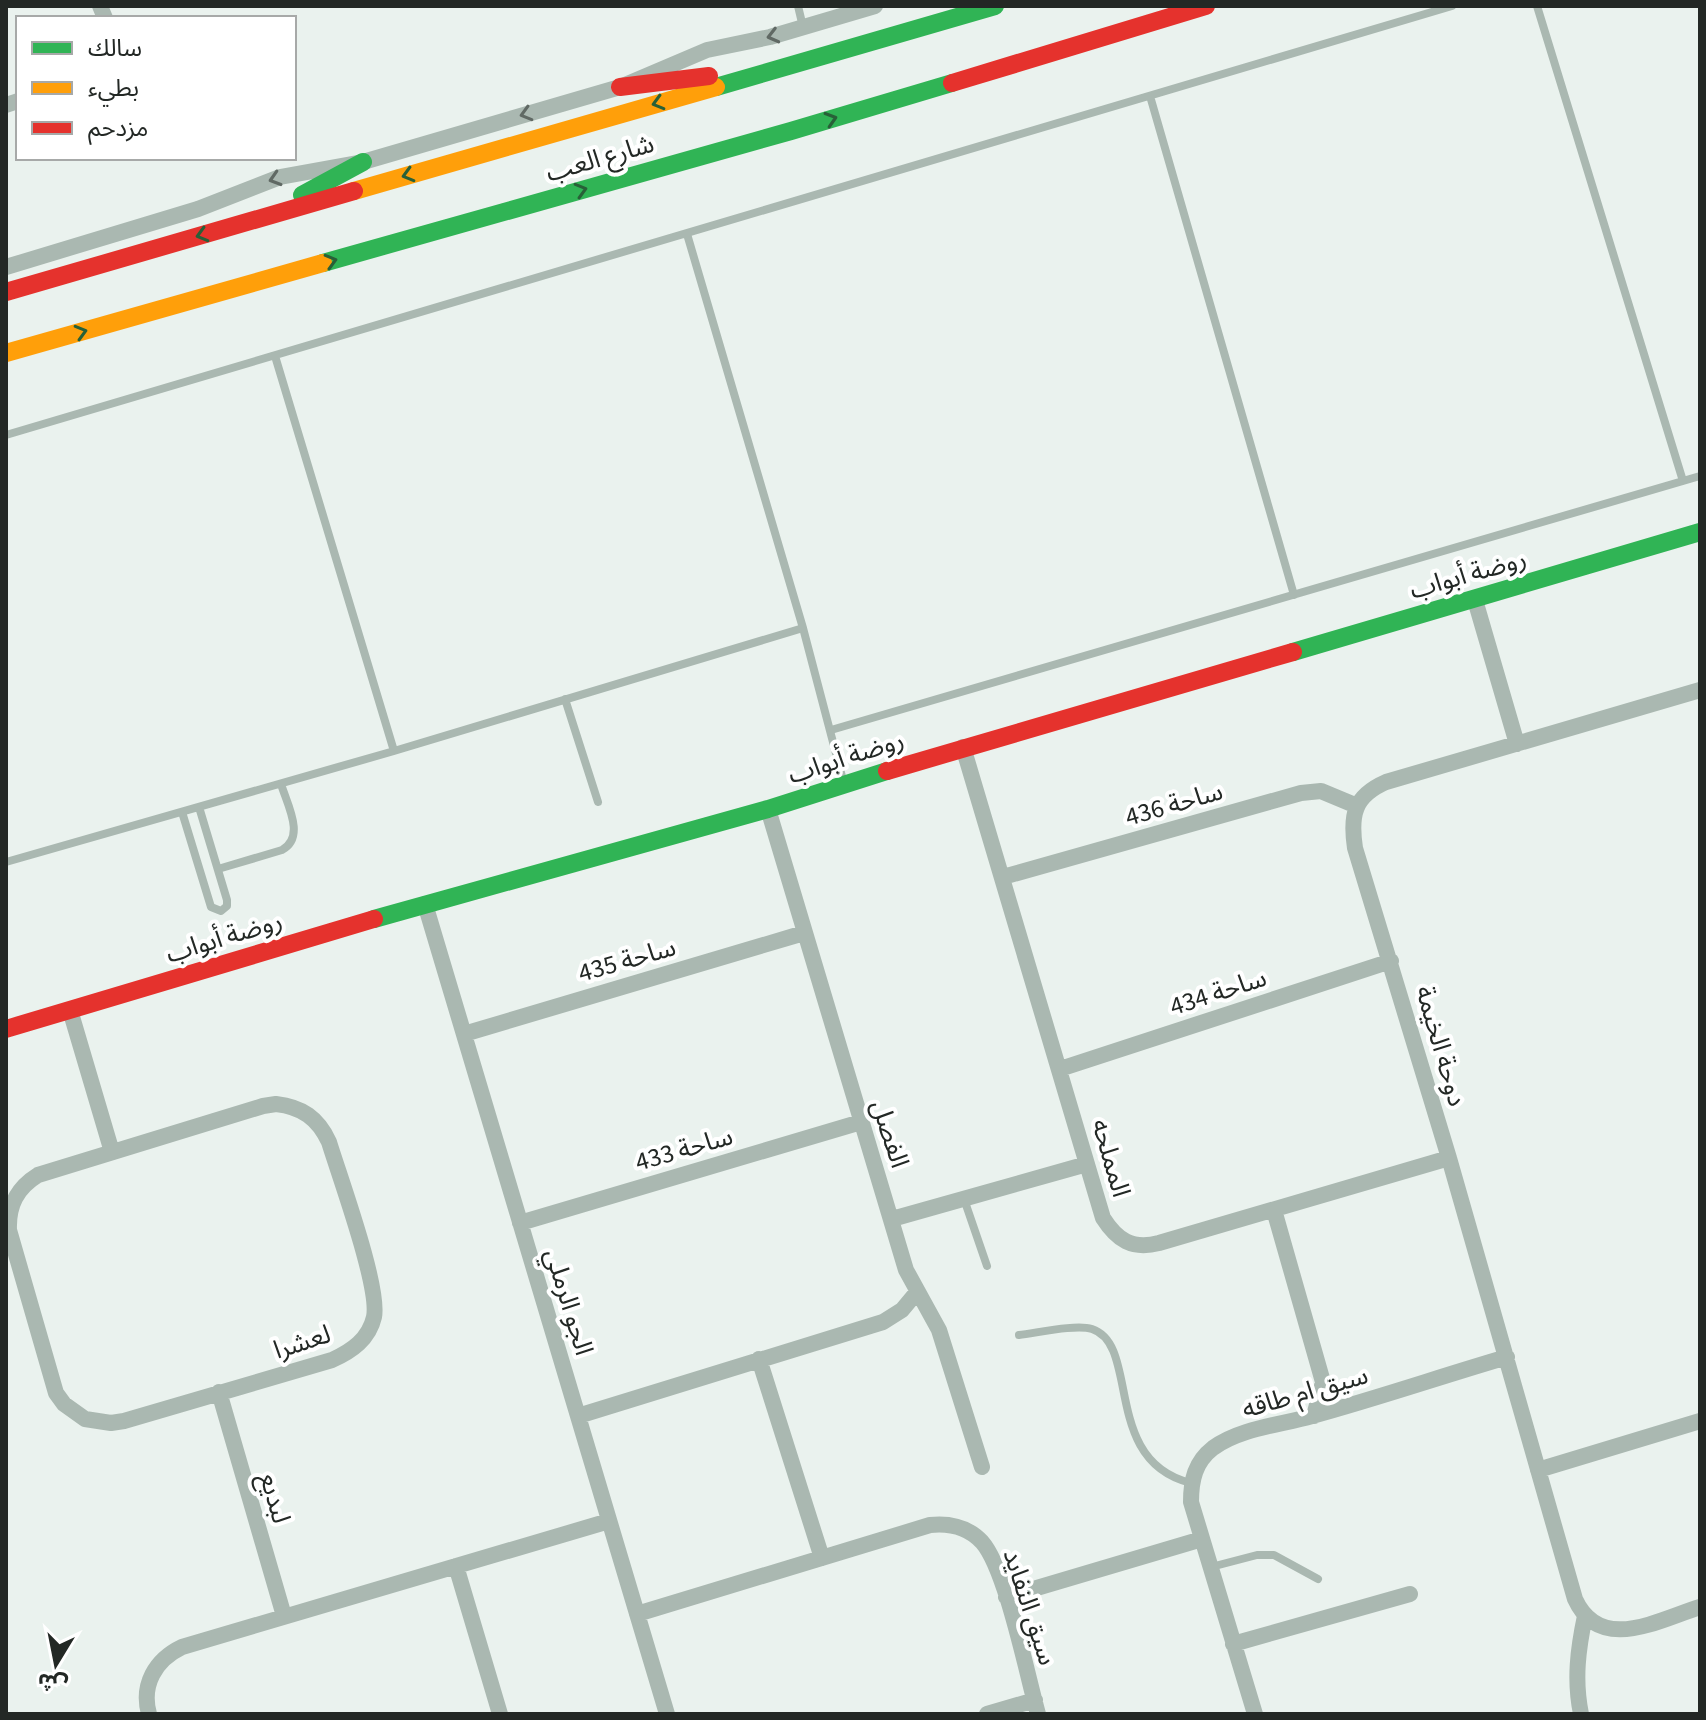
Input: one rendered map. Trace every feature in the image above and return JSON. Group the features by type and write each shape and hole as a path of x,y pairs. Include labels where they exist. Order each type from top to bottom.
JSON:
{"main road":[{"name":"شارع العب","path":"6,292 995,6"},
{"name":"شارع العب","path":"6,353 791,131 1206,6"},
{"path":"620,87 787,66"},
{"path":"263,217 363,162"},
{"name":"روضة أبواب","path":"6,1029 425,904 768,809 963,747 1700,532"}],"street":[{"path":"6,267 198,209 280,177 363,162 620,87 707,50 875,6"},
{"path":"1475,600 1517,744"},
{"path":"1357,806 1370,789 1386,782 1699,695"},
{"name":"المملحه","path":"963,747 1103,1218 1121,1241 1150,1246 1449,1158"},
{"name":"ساحة 436","path":"1003,877 1301,793 1321,791 1357,806"},
{"name":"دوحة الخيمة","path":"1357,806 1353,820 1355,848 1449,1158 1575,1599 1585,1616"},
{"name":"الفصل","path":"768,809 906,1270 939,1330 982,1467"},
{"name":"الجو الرملي","path":"425,904 667,1714"},
{"name":"ساحة 435","path":"464,1034 804,933"},
{"name":"ساحة 434","path":"1060,1069 1391,961"},
{"path":"70,1010 112,1152"},
{"name":"لعشرا","path":"276,1104 303,1111 323,1130 329,1142 373,1288 373,1319 368,1333 358,1345 332,1360 111,1423 85,1419 64,1404 56,1393 9,1230 11,1204 18,1192 38,1175 112,1152 276,1104"},
{"name":"ساحة 433","path":"520,1223 861,1122"},
{"path":"892,1219 1087,1164"},
{"path":"1274,1210 1323,1382 1314,1416"},
{"path":"578,1416 883,1322 902,1310 917,1292"},
{"name":"سيق ام طاقه","path":"1191,1483 1202,1459 1225,1440 1507,1357"},
{"path":"759,1359 822,1558"},
{"path":"1323,1382 1355,1404"},
{"name":"لبديع","path":"219,1392 284,1616"},
{"path":"1538,1470 1700,1421"},
{"path":"1191,1483 1191,1502 1255,1714"},
{"path":"149,1714 146,1698 150,1677 171,1652 609,1521"},
{"name":"سيق النفايد","path":"637,1614 943,1523 971,1533 983,1543 992,1559 1006,1597 1036,1707"},
{"path":"1006,1597 1202,1539"},
{"path":"456,1566 500,1714"},
{"path":"1233,1644 1410,1594"},
{"path":"1581,1714 1577,1696 1577,1657 1585,1616 1603,1628 1626,1630 1700,1607"},
{"path":"987,1714 1036,1707"}],"lane":[{"path":"798,6 803,27"},
{"path":"6,435 1452,6"},
{"path":"1537,6 1683,481"},
{"path":"1150,96 1294,595"},
{"path":"687,234 803,628 844,785"},
{"path":"275,356 394,751"},
{"path":"831,730 1700,476"},
{"path":"6,862 394,751 803,628"},
{"path":"565,699 598,802"},
{"path":"218,869 290,845 295,831 281,784"},
{"path":"182,812 211,907 221,911 227,900 199,807"},
{"path":"964,1199 987,1266"},
{"path":"1019,1335 1083,1327 1101,1334 1112,1351 1141,1450 1163,1474 1191,1483"},
{"path":"1210,1567 1257,1555 1274,1555 1318,1579"}],"traffic: fast":[{"path":"716,87 995,6"},
{"path":"323,263 952,83"},
{"path":"302,195 363,162"},
{"path":"1293,652 1700,532"},
{"path":"374,919 768,809 887,771"}],"traffic: slow":[{"path":"354,191 716,87"},
{"path":"6,353 323,263"}],"traffic: jam":[{"path":"952,83 1206,6"},
{"path":"620,87 709,76"},
{"path":"6,292 354,191"},
{"path":"887,771 1293,652"},
{"path":"6,1029 374,919"}]}
